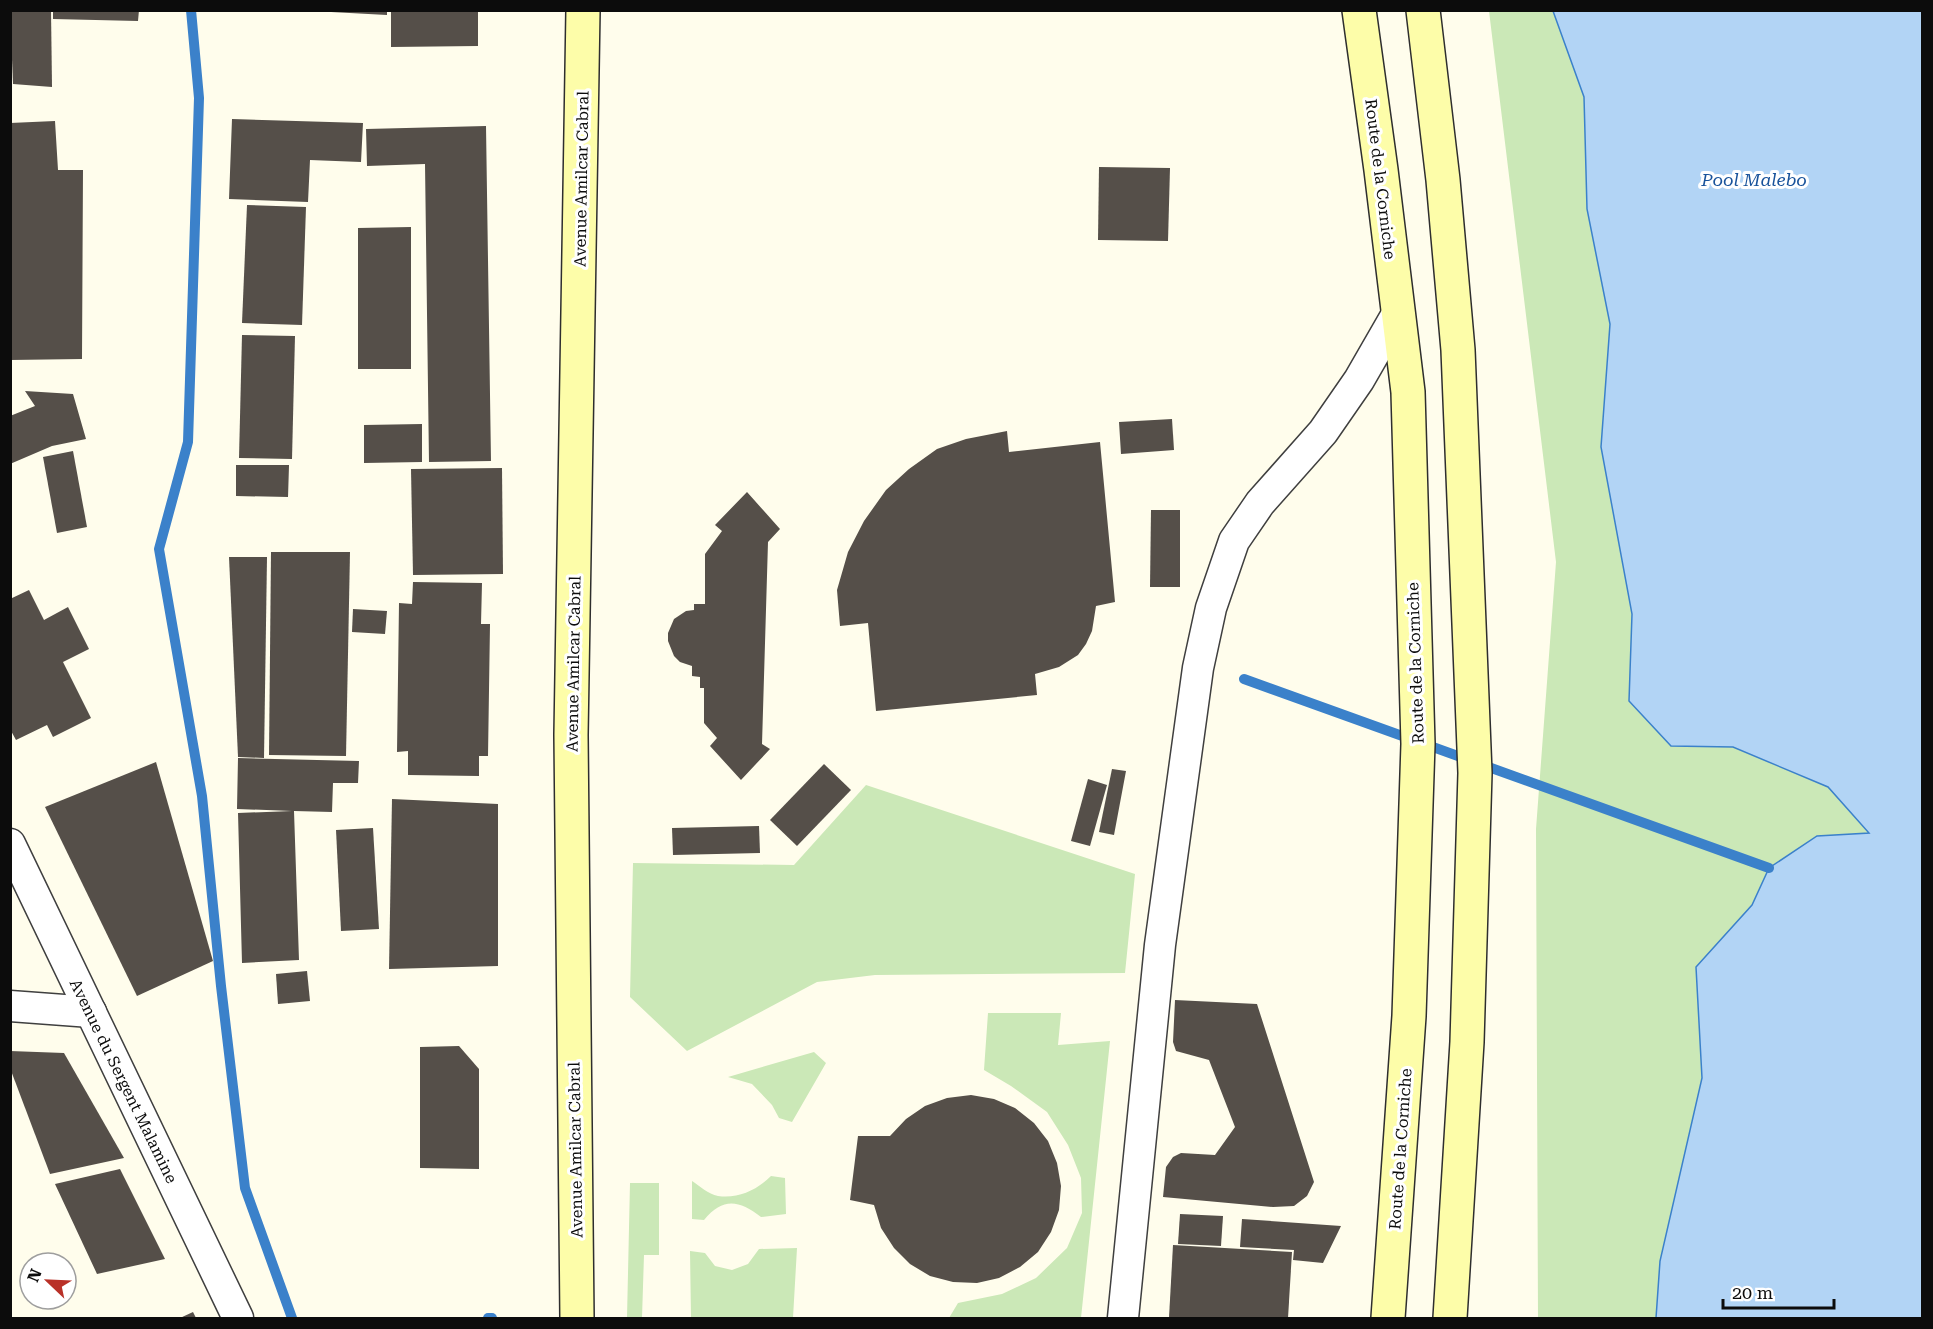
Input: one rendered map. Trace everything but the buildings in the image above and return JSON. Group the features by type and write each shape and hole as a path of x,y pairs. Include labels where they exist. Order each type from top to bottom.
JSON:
{"main road":[{"name":"Avenue Amilcar Cabral","path":"577,1318 571,735 583,10"},
{"name":"Route de la Corniche","path":"1359,10 1408,392 1418,744 1409,1016 1388,1318"},
{"path":"1423,10 1443,180 1458,350 1475,773 1467,1042 1450,1318"}],"street":[{"path":"1123,1318 1160,945 1198,668 1211,608 1234,541 1260,503 1329,423 1359,380 1397,314"},
{"name":"Avenue du Sergent Malamine","path":"10,844 238,1318"},
{"path":"10,1006 91,1012"}],"green space":[{"path":"1489,11 1553,11 1584,97 1587,209 1610,324 1601,447 1632,614 1629,701 1671,746 1733,747 1828,787 1870,834 1817,836 1769,868 1752,905 1696,967 1702,1078 1660,1261 1656,1318 1538,1318 1536,829 1556,562"},
{"path":"866,785 1135,874 1125,973 875,975 817,982 687,1051 630,997 633,863 794,865"},
{"path":"988,1013 1061,1013 1058,1045 1110,1041 1081,1318 949,1318 958,1303 1002,1294 1036,1278 1067,1248 1082,1213 1081,1178 1068,1145 1047,1112 984,1070"},
{"path":"814,1052 826,1063 792,1122 779,1118 772,1105 752,1084 728,1077"},
{"path":"771,1176 785,1178 786,1214 761,1217 738,1204 725,1204 718,1207 704,1220 692,1219 692,1181 711,1194 725,1197 747,1192"},
{"path":"630,1183 659,1183 659,1255 644,1255 642,1318 627,1318"},
{"path":"797,1248 793,1318 691,1318 690,1251 705,1253 715,1266 732,1270 748,1264 759,1249"}],"water":[{"name":"Pool Malebo","path":"1553,11 1922,11 1922,1318 1656,1318 1660,1261 1702,1078 1696,967 1752,905 1769,868 1817,836 1869,833 1828,787 1733,747 1671,746 1629,701 1632,614 1601,447 1610,324 1587,209 1584,97"}],"waterway":[{"path":"191,10 199,98 188,442 159,549 202,796 221,986 245,1188 292,1318"},
{"path":"1244,679 1769,868"}]}
